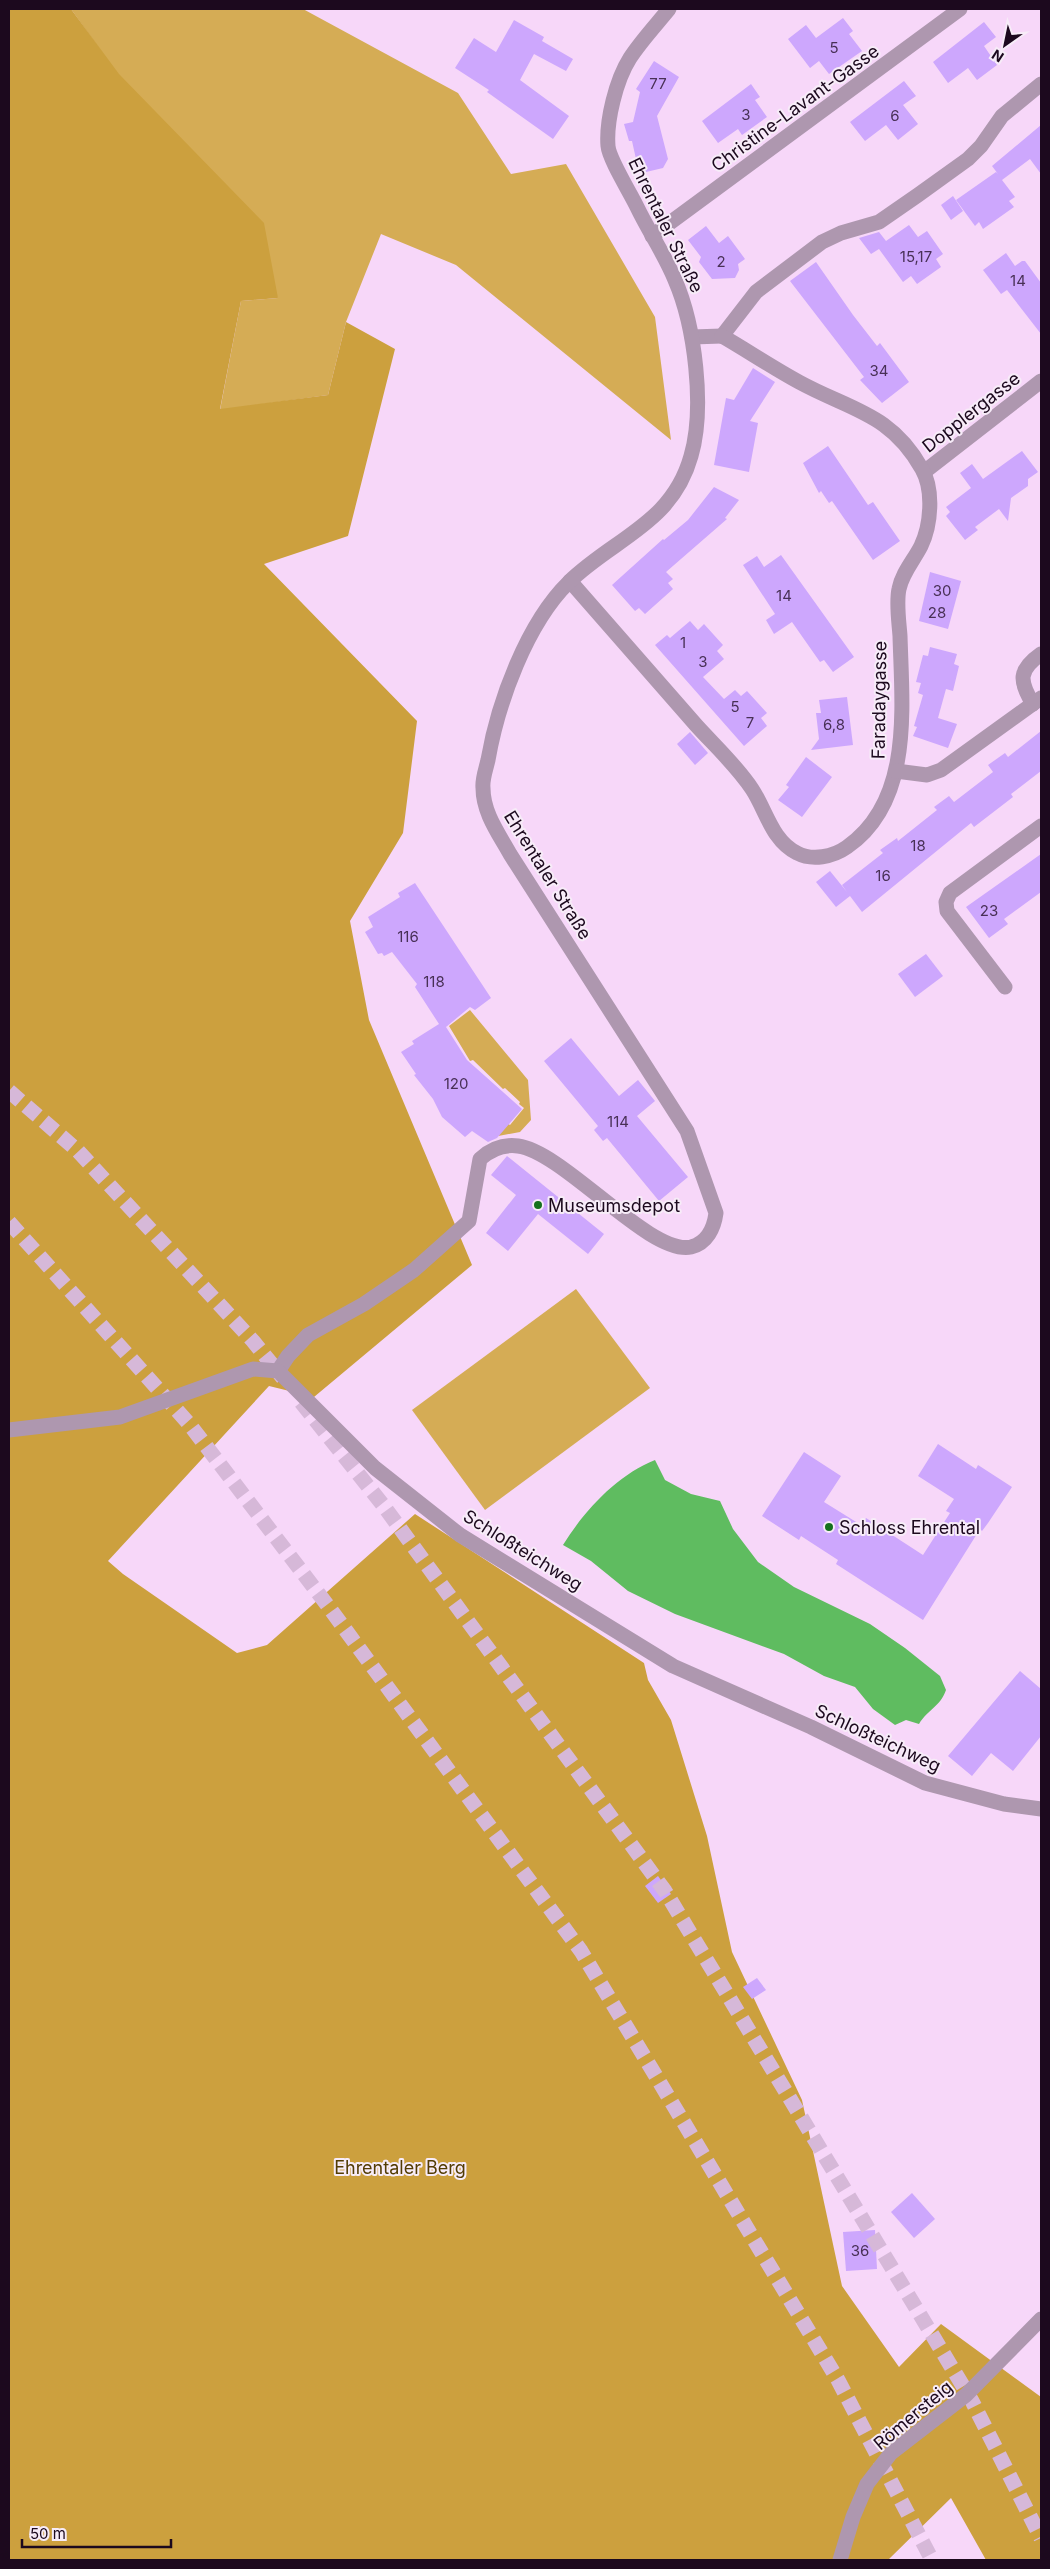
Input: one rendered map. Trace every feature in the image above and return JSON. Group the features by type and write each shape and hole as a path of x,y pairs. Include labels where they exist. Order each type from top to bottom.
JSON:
{"street":[{"name":"Ehrentaler Straße","path":"278,1371 288,1356 308,1335 364,1304 414,1270 470,1221 480,1159 493,1148 518,1146 538,1154 627,1218 672,1245 690,1248 701,1242 709,1235 716,1213 687,1132 510,854 486,811 482,788 494,723 502,699 527,644 552,602 570,581 644,526 666,504 686,477 694,444 697,398 692,337 685,305 675,278 608,148 613,100 629,59 669,9"},
{"name":"Christine-Lavant-Gasse","path":"652,236 960,9"},
{"path":"692,337 722,336 756,292 822,242 841,233 879,222 968,159 981,146 1002,116 1041,84"},
{"name":"Faradaygasse","path":"570,581 752,788 777,836 797,854 821,857 840,852 862,837 876,820 888,799 896,771 901,671 899,589 924,537 929,513 928,489 924,472 910,449 893,430 874,416 799,382 722,336"},
{"name":"Dopplergasse","path":"924,472 1041,381"},
{"path":"896,771 926,775 941,770 1037,701 1023,688 1022,679 1029,662 1041,654"},
{"path":"1005,986 947,911 946,902 950,894 1041,826"},
{"path":"9,1430 120,1417 253,1369 278,1371"},
{"name":"Schloßteichweg","path":"278,1371 375,1468 460,1534 673,1666 811,1727 924,1783 1004,1804 1041,1808"},
{"name":"Römersteig","path":"840,2560 867,2484 891,2453 966,2395 1041,2319"}],"shaded area":[{"path":"71,9 303,9 458,93 511,174 566,164 655,317 671,440 456,265 381,234 346,322 328,395 220,410 241,301 278,298"},
{"path":"470,1010 528,1080 531,1120 520,1132 493,1137 505,1122 510,1125 524,1108 519,1104 520,1102 505,1088 503,1089 473,1060 470,1061 449,1026"},
{"path":"576,1289 650,1388 485,1510 412,1410"},
{"path":"655,1460 665,1480 691,1494 720,1501 733,1529 758,1562 794,1587 870,1624 905,1648 940,1676 946,1690 941,1700 919,1724 906,1720 895,1725 873,1709 855,1687 824,1676 784,1654 675,1614 628,1591 591,1561 563,1545 581,1519 603,1495 628,1475"}],"green space":[{"name":"Ehrentaler Berg","path":"9,9 71,9 119,74 264,223 278,298 241,301 220,409 328,395 346,322 395,349 348,536 264,564 417,721 403,833 350,921 369,1020 472,1265 314,1397 269,1386 108,1561 123,1574 237,1653 267,1645 415,1514 644,1663 648,1680 671,1720 707,1836 732,1952 802,2100 842,2286 899,2367 941,2324 1041,2397 1041,2560 986,2560 951,2498 888,2560 9,2560"}],"building":[{"path":"843,18 853,31 849,34 862,51 829,74 819,61 810,68 788,39 806,25 816,38"},
{"path":"514,20 544,37 542,41 573,59 566,71 534,54 520,80 569,116 553,139 487,92 489,90 455,68 474,38 496,52"},
{"path":"984,22 996,37 984,46 997,65 977,80 968,68 948,83 933,62"},
{"path":"654,61 679,77 657,116 668,159 663,168 646,172 638,168 632,141 629,141 624,124 633,122 640,92 636,89"},
{"path":"904,81 916,96 903,105 918,124 898,140 886,125 865,141 850,122"},
{"path":"751,84 760,97 755,100 767,117 742,135 738,129 718,143 702,121"},
{"path":"1041,125 1041,174 1030,159 1002,180 1015,197 1009,201 1014,207 983,229 979,222 975,226 956,200 996,172 998,174 992,166"},
{"path":"953,196 963,211 951,220 941,205"},
{"path":"909,225 918,237 927,231 943,254 936,259 941,267 917,284 911,276 903,282 879,249 871,254 859,238 879,232 886,241"},
{"path":"706,226 719,243 728,236 745,259 738,264 739,270 735,278 712,279 699,262 701,257 688,240"},
{"path":"1006,253 1015,266 1025,261 1041,283 1041,334 1007,290 1001,294 983,270"},
{"path":"816,262 877,346 880,343 909,382 882,403 860,380 864,377 790,281"},
{"path":"753,368 775,382 750,421 758,423 749,472 714,465 726,398 734,400"},
{"path":"828,446 868,505 873,502 900,541 873,560 832,501 829,503 821,491 819,493 803,463"},
{"path":"1022,451 1038,472 1028,479 1028,486 1011,498 1008,521 999,509 975,527 978,530 965,540 946,516 950,512 946,507 971,488 960,473 972,464 983,479"},
{"path":"714,487 739,500 725,518 727,519 666,572 673,579 668,583 673,589 645,614 639,608 635,611 612,585 663,539 688,520"},
{"path":"781,555 854,657 833,672 824,660 820,662 792,622 774,634 766,620 775,614 743,565 757,556 764,567"},
{"path":"930,572 961,581 948,629 919,621"},
{"path":"690,621 698,630 704,624 723,645 717,651 724,659 703,677 724,699 735,690 741,696 747,691 767,713 761,718 767,726 744,746 655,645 667,635 670,638"},
{"path":"930,647 957,654 954,664 959,666 953,691 946,689 938,718 957,724 948,748 913,736 917,727 914,726 923,695 918,693 921,683 916,682 923,655 928,656"},
{"path":"847,697 853,745 811,750 819,739 816,713 821,713 819,700"},
{"path":"1041,731 1041,771 1011,794 1013,797 974,827 971,823 862,912 850,896 836,907 816,882 830,871 847,892 842,885 883,853 880,850 897,838 898,841 937,810 934,807 949,796 954,802 993,772 988,765 1005,753 1008,757"},
{"path":"690,732 708,753 695,765 677,744"},
{"path":"806,757 832,777 802,817 778,800 789,787 786,785"},
{"path":"1041,854 1041,892 1004,919 1008,924 989,938 966,907"},
{"path":"415,883 491,998 475,1010 470,1007 446,1027 467,1060 522,1109 497,1138 488,1142 472,1131 465,1137 442,1117 433,1099 414,1075 416,1074 401,1052 414,1044 412,1041 439,1024 415,987 417,984 392,952 384,956 382,953 378,954 365,932 373,927 368,917 400,897 398,893"},
{"path":"926,954 943,976 915,997 898,974"},
{"path":"571,1038 619,1096 638,1080 655,1101 637,1116 688,1177 659,1201 607,1138 603,1141 594,1130 598,1126 544,1061"},
{"name":"Museumsdepot","path":"507,1156 604,1234 588,1254 538,1214 508,1251 486,1233 516,1195 491,1175"},
{"name":"Schloss Ehrental","path":"938,1444 976,1469 978,1465 1012,1487 982,1531 980,1529 923,1620 836,1564 838,1560 801,1536 799,1540 762,1516 804,1452 841,1476 824,1502 861,1525 866,1518 923,1555 950,1513 946,1511 954,1499 918,1476"},
{"path":"1020,1671 1041,1689 1041,1736 1013,1771 991,1753 972,1776 948,1756"},
{"path":"658,1876 671,1894 658,1903 645,1886"},
{"path":"757,1978 766,1990 752,1999 743,1987"},
{"path":"912,2193 935,2219 914,2238 891,2212"},
{"path":"875,2230 877,2269 846,2271 843,2232"}],"tunnel":[{"path":"9,1091 78,1151 253,1341 283,1378"},
{"path":"9,1222 190,1425 328,1606 581,1951 838,2380 932,2560"},
{"path":"301,1402 383,1505 665,1891 972,2401 1041,2538"}],"place":[{"name":"Museumsdepot","path":"538,1205"},
{"name":"Schloss Ehrental","path":"829,1527"}]}
